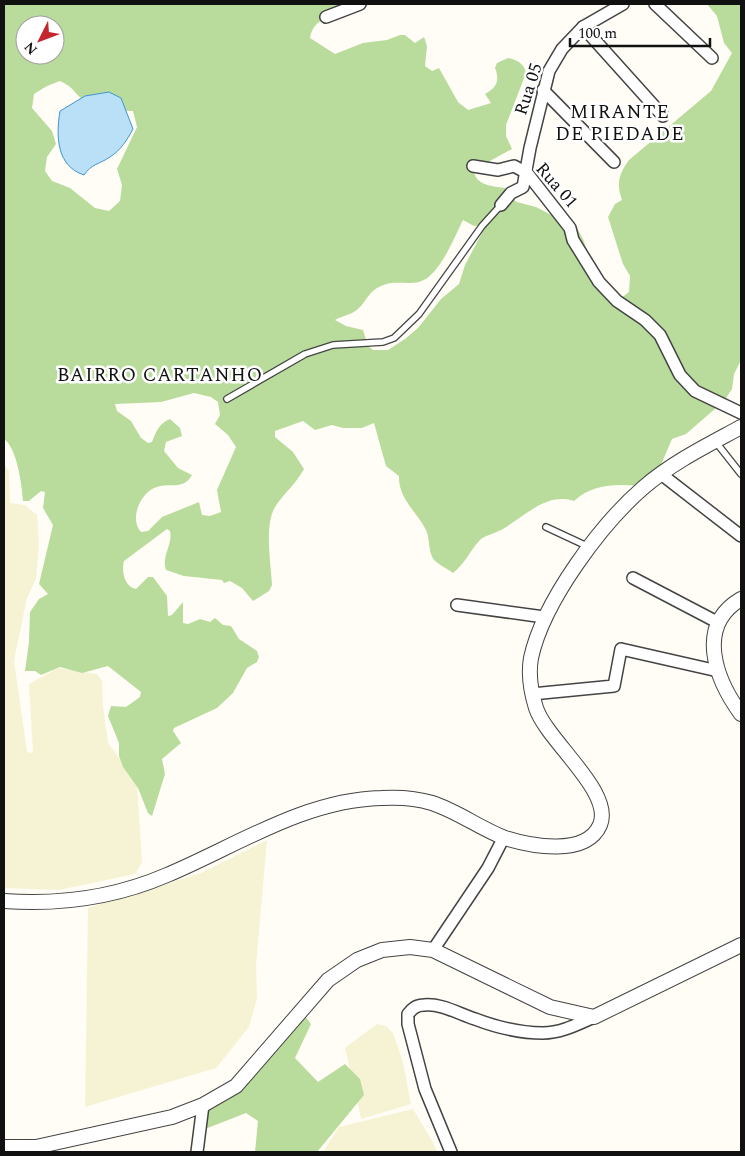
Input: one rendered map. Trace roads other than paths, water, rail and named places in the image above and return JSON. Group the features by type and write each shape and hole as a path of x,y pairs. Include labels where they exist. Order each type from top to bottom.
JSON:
{"street":[{"path":"326,17 360,4"},
{"name":"Rua 05","path":"501,205 511,194 523,187 543,90 549,71 562,49 583,27 623,4"},
{"path":"655,4 712,58"},
{"path":"583,27 663,116"},
{"path":"543,90 614,162"},
{"name":"Rua 01","path":"473,166 498,170 514,166 527,173 570,228 573,240 605,288 617,302 645,320 660,335 680,375 694,391 741,413"},
{"path":"4,901 62,901 113,894 166,876 257,832 324,807 358,798 397,797 432,803 504,837 545,847 571,846 589,838 600,826 602,808 593,788 548,730 537,712 532,694 529,676 531,657 544,617 589,547 619,510 661,474 741,426"},
{"path":"661,474 741,536"},
{"path":"633,578 717,622"},
{"path":"741,599 727,610 717,622 714,656 728,695 741,714"},
{"path":"457,605 544,617"},
{"path":"532,694 614,686 621,649 718,671"},
{"path":"433,950 488,868 504,837"},
{"path":"451,1152 425,1089 408,1024 408,1014 414,1007 424,1004 442,1007 476,1020 516,1030 544,1033 568,1029 741,945"},
{"path":"4,1147 36,1147 172,1118 203,1105 236,1086 328,980 357,960 382,950 410,948 433,950 550,1007 594,1017"},
{"path":"197,1152 203,1105"}],"lane":[{"path":"227,399 305,354 332,345 383,342 394,338 419,314 482,226 501,205"},
{"path":"715,441 741,474"},
{"path":"546,527 589,547"}],"water":[{"path":"109,92 121,98 133,129 126,141 114,154 93,166 84,175 68,165 60,149 58,130 60,111 85,96"}],"district":[{"name":"MIRANTE DE PIEDADE","path":"620,122"},
{"name":"BAIRRO CARTANHO","path":"160,374"}]}
